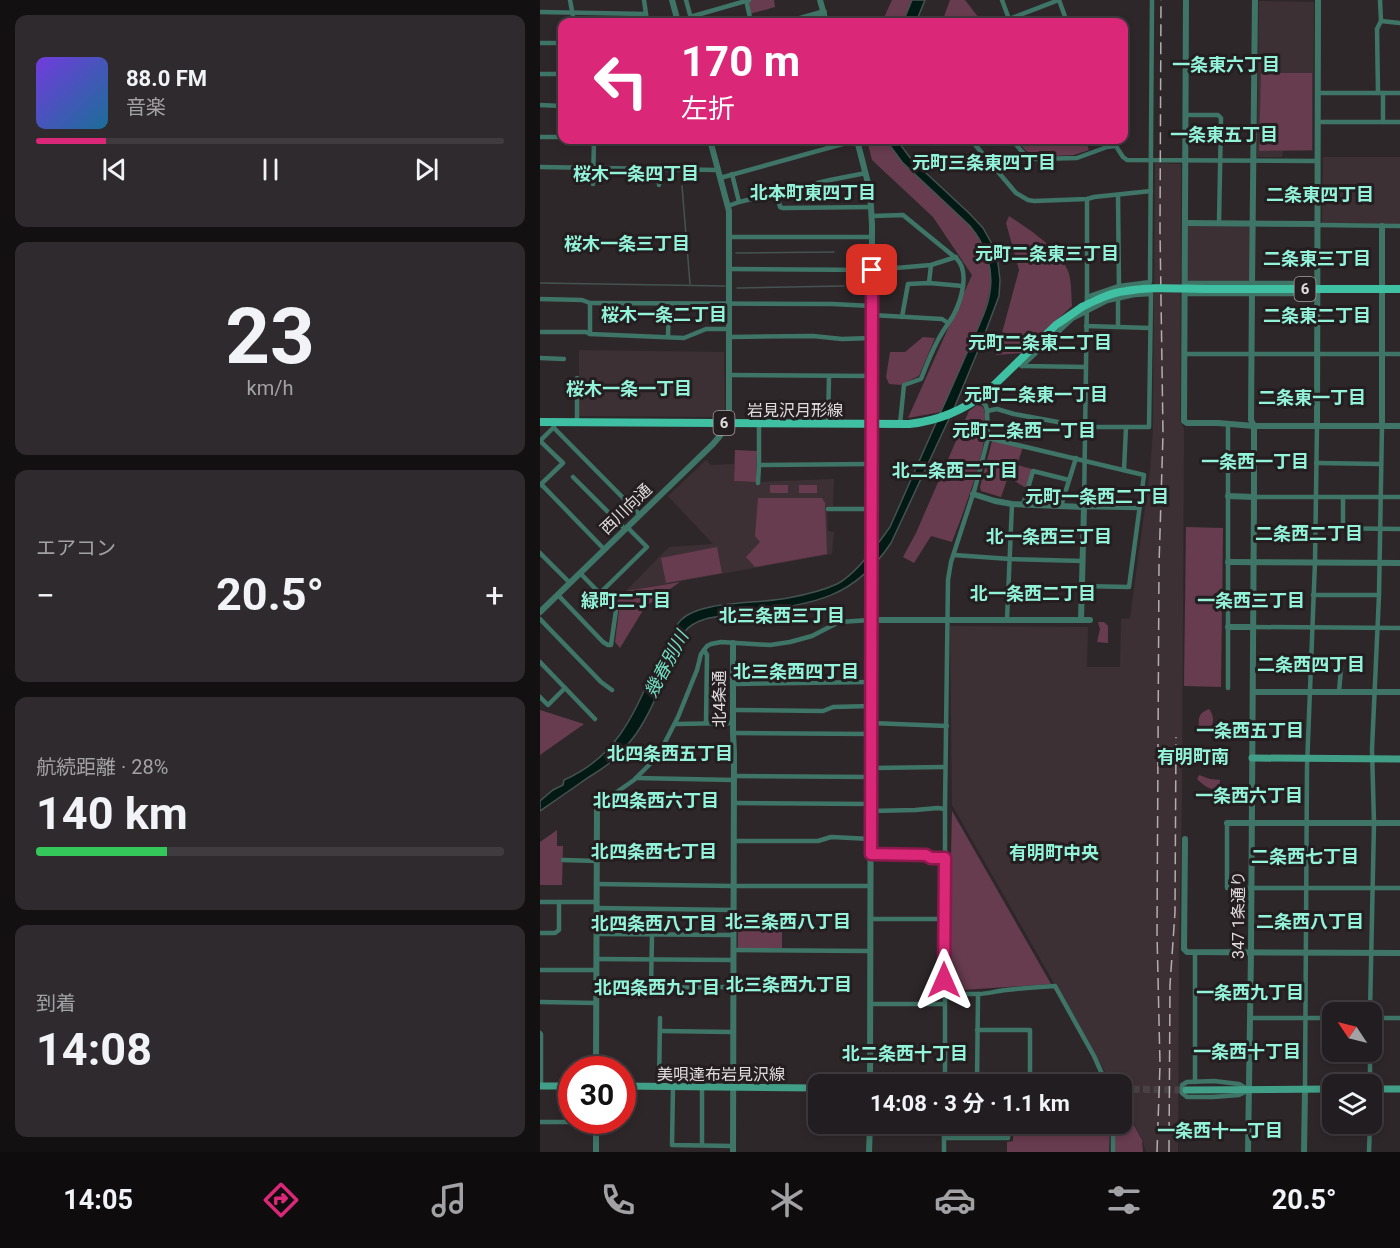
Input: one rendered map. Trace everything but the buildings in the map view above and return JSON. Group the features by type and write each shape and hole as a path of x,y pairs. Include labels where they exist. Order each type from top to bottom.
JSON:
{"main road":[{"name":"6","path":"1084,309 1097,299 1126,291 1149,289 1400,289"},
{"name":"岩見沢月形線","path":"540,422 555,425 577,422 904,424 923,422 945,416 977,400 1020,364 1056,325 1084,309"},
{"path":"1252,758 1400,759"},
{"path":"540,1086 558,1086"},
{"name":"美唄達布岩見沢線","path":"636,1086 808,1088"},
{"path":"1186,1090 1322,1089"},
{"path":"1382,1089 1400,1089"}],"street":[{"path":"570,0 573,18"},
{"path":"644,0 646,18"},
{"path":"672,0 677,18"},
{"path":"686,0 690,18"},
{"path":"697,18 747,0 750,18"},
{"path":"820,0 825,18"},
{"path":"1002,0 1009,18"},
{"path":"1012,18 1059,0 1066,18"},
{"path":"987,411 997,410 1085,427 1149,427 1152,0"},
{"path":"1186,0 1184,421 1254,426 1400,426"},
{"path":"1252,284 1255,0"},
{"path":"1304,1152 1307,759 1316,528 1318,0"},
{"path":"1380,0 1381,21 1377,29 1383,122"},
{"path":"540,12 646,14"},
{"path":"803,18 824,12"},
{"path":"1381,21 1400,22"},
{"path":"540,43 558,43"},
{"path":"540,74 558,75"},
{"path":"1318,93 1400,93"},
{"path":"540,105 558,106"},
{"path":"1185,114 1218,115 1221,118 1219,223"},
{"path":"1318,122 1400,122"},
{"path":"540,137 558,137"},
{"path":"592,184 594,144"},
{"path":"711,144 729,211 729,423"},
{"path":"720,178 842,144"},
{"path":"858,144 872,207 870,1074"},
{"path":"974,144 1016,193 1028,200 1087,199 1094,196 1151,191"},
{"path":"1015,144 1025,155 1037,159 1077,158 1115,146 1127,160 1317,161"},
{"path":"540,167 718,170"},
{"path":"658,185 659,170"},
{"path":"728,206 866,173"},
{"path":"732,174 739,202"},
{"path":"777,193 778,204 783,208 872,207"},
{"path":"1118,195 1118,327"},
{"path":"1081,620 1087,199"},
{"path":"872,216 903,215 956,257 961,263 964,278 959,301 933,349 921,379 904,385 904,424"},
{"path":"1185,224 1400,226"},
{"path":"1370,1002 1373,759 1380,562 1383,226"},
{"path":"729,237 872,237"},
{"path":"729,269 872,270 931,265 956,257"},
{"path":"929,284 931,265"},
{"path":"1087,297 1119,286 1150,282"},
{"path":"1184,283 1310,283 1317,289"},
{"path":"902,317 908,284 963,285"},
{"path":"1184,294 1310,294 1317,289"},
{"name":"347 1条通り","path":"1248,1152 1254,496 1254,426 1251,420 1252,293"},
{"path":"1084,309 1107,301 1150,294"},
{"path":"540,300 582,300 590,303 872,306"},
{"path":"590,303 590,334"},
{"path":"668,336 669,304"},
{"path":"872,315 942,319 948,323"},
{"path":"1086,326 1150,328"},
{"path":"540,333 586,332 684,338 706,329 729,329"},
{"path":"729,337 872,338"},
{"path":"1184,354 1400,354"},
{"path":"540,358 564,359"},
{"path":"1020,364 1086,367"},
{"path":"729,375 872,376"},
{"path":"828,423 829,376"},
{"path":"577,378 577,422"},
{"path":"945,1074 945,767 948,580 988,438 986,406 977,400"},
{"name":"西川向通","path":"540,612 719,437 729,423"},
{"path":"758,483 759,423"},
{"path":"1228,424 1228,687"},
{"path":"604,549 541,485 562,463 540,441 555,425 639,515"},
{"path":"1124,470 1126,427"},
{"path":"988,438 1144,475 1128,587 1082,586"},
{"path":"1061,506 1076,458"},
{"path":"1316,463 1381,464"},
{"path":"759,465 872,464"},
{"path":"1023,505 1033,471 1069,480"},
{"path":"573,477 647,547 600,593"},
{"path":"973,494 1011,504 1139,508"},
{"path":"1228,496 1400,497"},
{"path":"1343,497 1343,529"},
{"path":"1007,620 1011,504"},
{"path":"828,509 871,509"},
{"path":"1316,528 1400,529"},
{"path":"540,553 570,583"},
{"path":"954,555 1083,561"},
{"path":"1228,562 1400,563"},
{"path":"558,595 603,642 611,645 616,610 580,573"},
{"path":"1313,595 1379,595"},
{"path":"540,600 546,606"},
{"path":"540,619 601,682 612,690"},
{"path":"596,1056 597,806 636,778 654,760 675,724 704,650 711,644 720,642 770,645 790,642 812,636 839,622 1090,620"},
{"path":"1228,627 1400,628"},
{"name":"北4条通","path":"733,643 733,1149"},
{"path":"704,650 707,655 706,723"},
{"path":"540,662 595,719"},
{"path":"1339,692 1341,668"},
{"path":"733,684 871,682"},
{"path":"540,698 548,705 565,688"},
{"path":"1253,692 1400,692"},
{"path":"733,710 823,711 833,707 871,706"},
{"path":"675,724 733,723"},
{"path":"871,723 946,726"},
{"path":"733,733 871,735"},
{"path":"871,768 945,767"},
{"path":"636,778 871,777"},
{"path":"734,803 915,810 945,809"},
{"path":"1400,823 1227,822 1227,888 1400,888"},
{"path":"734,841 818,841 831,837 871,839"},
{"path":"1185,839 1184,949 1187,952 1400,953"},
{"path":"871,854 926,855 931,858 945,858"},
{"path":"563,860 597,861"},
{"path":"597,884 871,886"},
{"path":"540,902 733,910"},
{"path":"540,933 555,933 559,930 559,902"},
{"path":"870,919 945,919"},
{"path":"597,934 733,935"},
{"path":"651,934 651,988"},
{"path":"733,950 870,951"},
{"path":"1195,952 1195,1082"},
{"path":"596,959 733,960"},
{"path":"540,970 596,970"},
{"path":"596,988 733,987"},
{"path":"944,994 987,994 1006,990 1054,987 1102,1074"},
{"path":"976,1074 978,994"},
{"path":"540,1002 596,1003"},
{"path":"870,1004 944,1004"},
{"path":"659,1087 660,1018"},
{"path":"1250,1018 1322,1018"},
{"path":"1382,1018 1400,1018"},
{"path":"977,1030 1030,1030 1030,1074"},
{"path":"660,1031 733,1032"},
{"path":"540,1034 540,1086"},
{"path":"1214,1081 1239,1083 1249,1090 1239,1095 1185,1096 1182,1094 1182,1085 1214,1081"},
{"path":"673,1087 672,1145 702,1145 733,1149"},
{"path":"702,1087 702,1145"},
{"path":"540,1122 558,1122"},
{"path":"596,1134 596,1152"},
{"path":"869,1152 870,1134"},
{"path":"944,1134 944,1152"},
{"path":"944,1138 1008,1138 1008,1134"},
{"path":"1113,1134 1113,1152"},
{"path":"1370,1134 1370,1152"}],"shaded area":[{"path":"774,0 775,7 750,14 746,1"},
{"path":"892,0 912,0 905,18 884,18"},
{"path":"950,0 965,0 979,18 943,18"},
{"path":"1259,1 1314,2 1313,151 1283,151 1282,157 1257,157"},
{"path":"1261,73 1312,73 1312,150 1259,151"},
{"path":"868,144 889,144 902,162 970,226 981,241 987,256 990,286 983,316 941,412 908,418 972,275 933,217 872,160"},
{"path":"1020,144 1087,144 1089,150 1074,155 1052,156 1032,155"},
{"path":"1323,157 1400,157 1400,224 1322,223"},
{"path":"1155,163 1181,164 1180,420 1184,429 1178,1152 1146,1152 1132,1121 1132,1074 1106,1074 952,805 950,626 1088,627 1087,667 1120,667 1121,619 1130,618 1150,471 1153,430"},
{"path":"1009,216 1042,239 1062,261 1070,277 1072,306 1021,353 996,355 1019,270 1006,223"},
{"path":"1186,225 1250,225 1250,281 1186,281"},
{"path":"923,337 935,338 919,376 901,385 889,384 886,377 890,352 905,352"},
{"path":"579,350 724,352 725,417 579,416"},
{"path":"977,405 983,407 986,419 985,435 976,474 952,542 931,536 914,563 903,557 916,533 969,411"},
{"path":"994,440 1023,447 1017,465 1032,469 1026,488 1008,477 1001,497 981,491 980,487"},
{"path":"735,450 757,451 756,482 734,481"},
{"path":"706,460 711,465 734,464 734,481 834,479 833,506 827,507 828,531 834,532 832,554 626,591 669,547 713,544 668,496"},
{"path":"770,485 788,485 788,493 770,493"},
{"path":"799,485 817,485 817,493 799,493"},
{"path":"758,498 822,498 825,503 827,554 755,567 746,557 760,542 755,536"},
{"path":"1186,527 1223,528 1221,687 1184,686"},
{"path":"717,547 722,573 666,583 661,558"},
{"path":"680,582 645,607 620,648 615,642 619,610 617,601 626,591"},
{"path":"1098,622 1104,622 1108,626 1108,643 1097,642 1100,629"},
{"path":"1209,709 1213,717 1212,725 1200,731 1200,717"},
{"path":"540,710 584,724 540,755"},
{"path":"1206,753 1218,754 1219,759 1215,763 1206,763 1204,761"},
{"path":"1199,775 1220,780 1219,791 1197,779"},
{"path":"952,811 1051,984 948,991"},
{"path":"557,830 557,846 563,846 562,885 540,885 540,842"},
{"path":"738,919 782,919 782,948 738,948"},
{"path":"1132,1122 1142,1140 1143,1152 1115,1152 1115,1134 1132,1134"},
{"path":"1013,1134 1110,1134 1109,1152 1007,1152 1007,1142 1013,1141"}],"water":[{"path":"912,0 925,0 918,18 905,18"},
{"name":"幾春別川","path":"889,144 900,144 911,159 983,228 992,244 1000,280 999,296 982,341 955,406 891,543 859,578 843,590 825,598 786,607 715,617 692,625 679,639 650,710 628,745 607,765 540,811 540,801 563,785 564,780 584,770 613,743 634,711 660,655 664,652 673,631 681,620 702,609 788,598 813,593 837,584 859,566 890,527 983,317 991,287 988,259 976,233 902,162"}],"waterway":[{"path":"682,186 690,284"},
{"path":"736,253 834,252"},
{"path":"540,283 725,286"},
{"path":"737,288 844,286"}],"tunnel":[{"path":"1132,1089 1186,1090"}],"railway":[{"path":"1157,1152 1160,1065 1157,933 1159,565 1163,434 1160,230 1161,0"},
{"path":"1169,1152 1170,985 1175,912 1176,737"}],"district":[{"name":"一条東六丁目","path":"1226,64"},
{"name":"一条東五丁目","path":"1224,134"},
{"name":"元町三条東四丁目","path":"984,162"},
{"name":"桜木一条四丁目","path":"636,173"},
{"name":"北本町東四丁目","path":"813,192"},
{"name":"二条東四丁目","path":"1320,194"},
{"name":"桜木一条三丁目","path":"627,243"},
{"name":"元町二条東三丁目","path":"1047,253"},
{"name":"二条東三丁目","path":"1317,258"},
{"name":"桜木一条二丁目","path":"664,314"},
{"name":"二条東二丁目","path":"1317,315"},
{"name":"元町二条東二丁目","path":"1040,342"},
{"name":"桜木一条一丁目","path":"629,388"},
{"name":"元町二条東一丁目","path":"1036,394"},
{"name":"二条東一丁目","path":"1312,397"},
{"name":"元町二条西一丁目","path":"1024,430"},
{"name":"一条西一丁目","path":"1255,461"},
{"name":"北二条西二丁目","path":"955,470"},
{"name":"元町一条西二丁目","path":"1097,496"},
{"name":"二条西二丁目","path":"1309,533"},
{"name":"北一条西三丁目","path":"1049,536"},
{"name":"北一条西二丁目","path":"1033,593"},
{"name":"緑町二丁目","path":"626,600"},
{"name":"一条西三丁目","path":"1251,600"},
{"name":"北三条西三丁目","path":"782,615"},
{"name":"二条西四丁目","path":"1311,664"},
{"name":"北三条西四丁目","path":"796,671"},
{"name":"一条西五丁目","path":"1250,730"},
{"name":"北四条西五丁目","path":"670,753"},
{"name":"有明町南","path":"1193,756"},
{"name":"一条西六丁目","path":"1249,795"},
{"name":"北四条西六丁目","path":"656,800"},
{"name":"北四条西七丁目","path":"654,851"},
{"name":"有明町中央","path":"1054,852"},
{"name":"二条西七丁目","path":"1305,856"},
{"name":"北三条西八丁目","path":"788,921"},
{"name":"二条西八丁目","path":"1310,921"},
{"name":"北四条西八丁目","path":"654,923"},
{"name":"北三条西九丁目","path":"789,984"},
{"name":"北四条西九丁目","path":"657,987"},
{"name":"一条西九丁目","path":"1250,992"},
{"name":"一条西十丁目","path":"1247,1051"},
{"name":"北二条西十丁目","path":"905,1053"},
{"name":"一条西十一丁目","path":"1220,1130"}],"route":[{"path":"872,270 871,854 926,855 931,858 945,858 944,980"}]}
